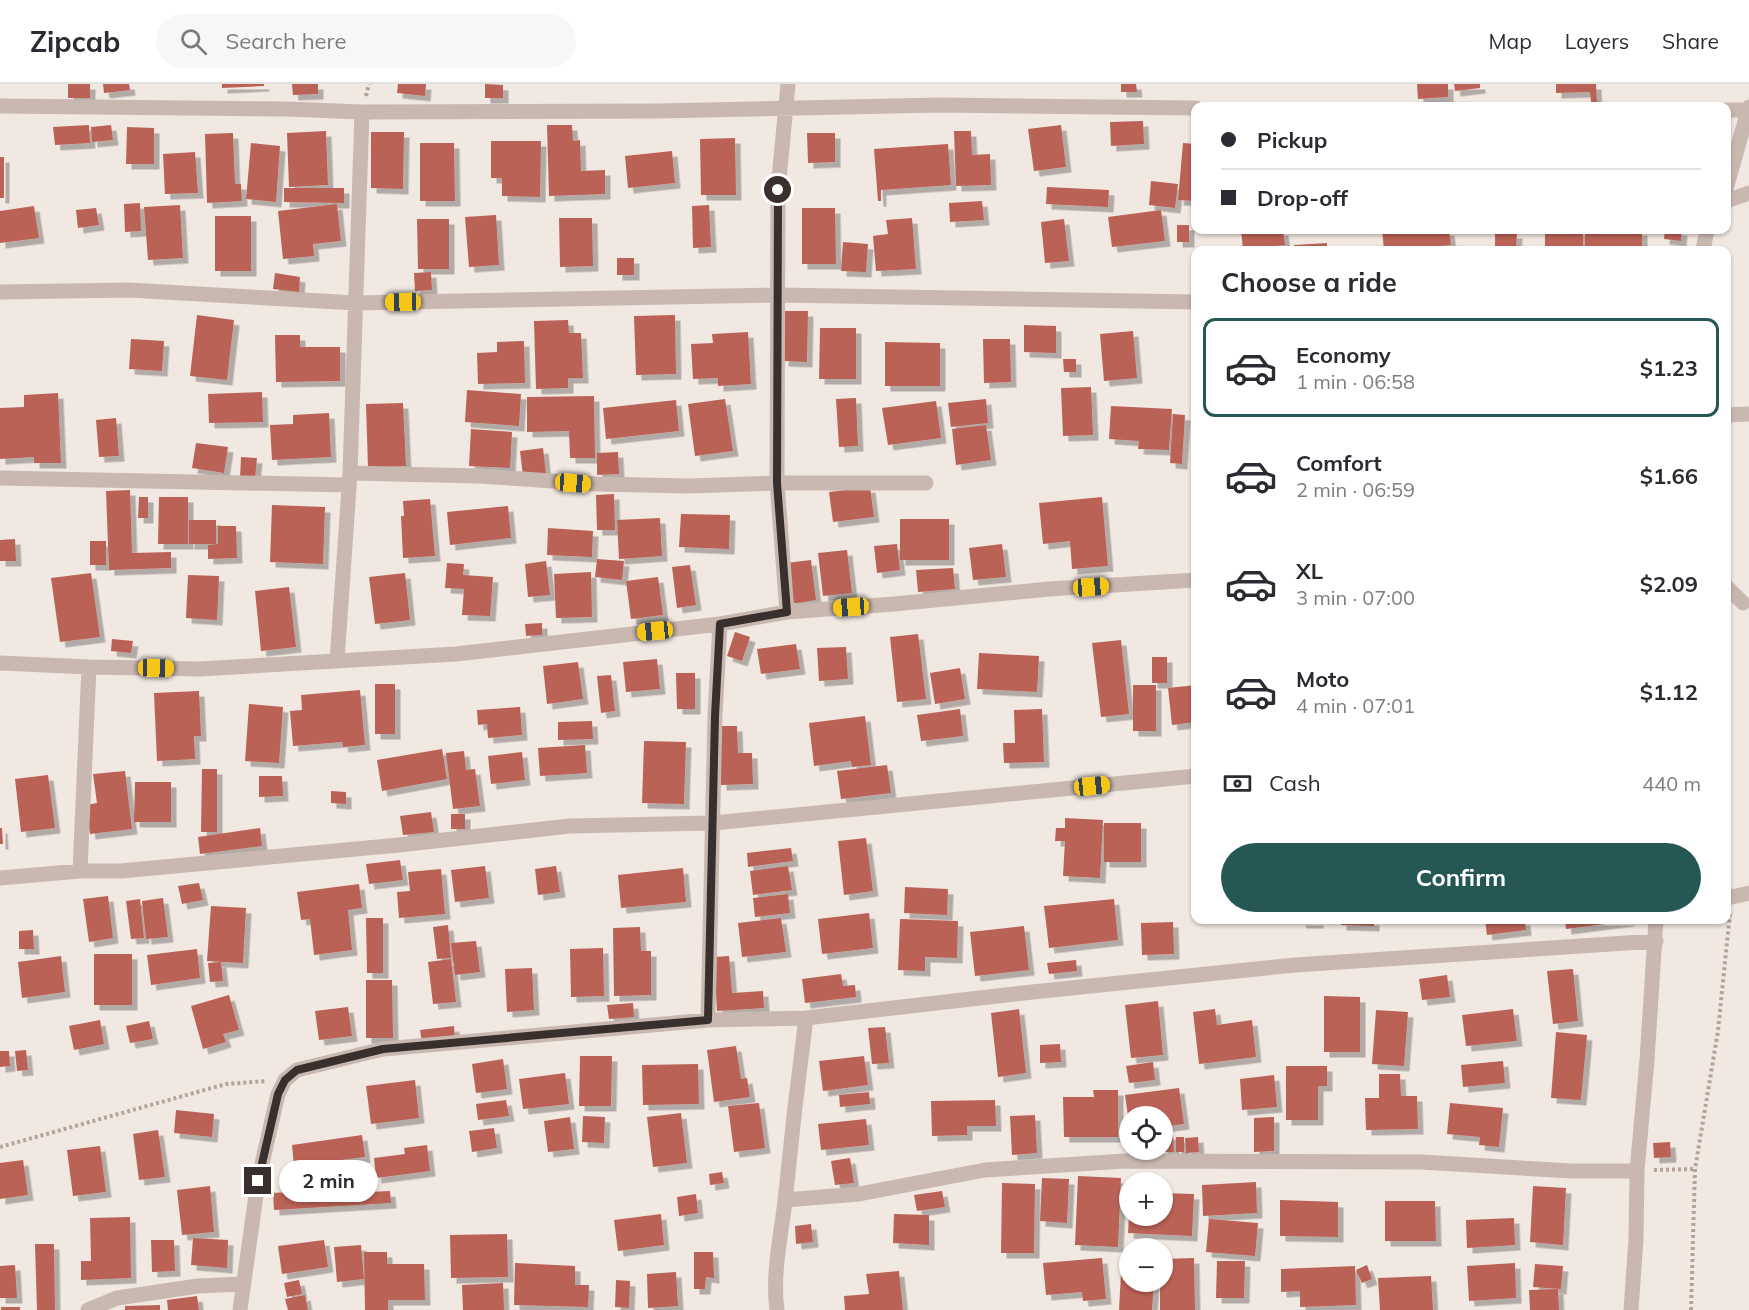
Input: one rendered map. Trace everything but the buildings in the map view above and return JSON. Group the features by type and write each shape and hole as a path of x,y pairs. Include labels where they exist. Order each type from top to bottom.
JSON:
{"street":[{"path":"787,612 777,483 778,190 788,84"},
{"path":"0,106 362,112 548,112 940,105 1191,108"},
{"path":"1731,110 1748,109 1731,171"},
{"path":"337,661 350,479 362,112"},
{"path":"1731,199 1749,193"},
{"path":"0,292 129,290 356,303 778,295 1191,302"},
{"path":"1731,415 1749,414"},
{"path":"0,478 350,479 479,476 597,484 688,486 777,483 926,483"},
{"path":"0,663 89,668 200,669 456,654 720,624 787,612 1049,589 1191,580"},
{"path":"1731,590 1746,603"},
{"path":"708,1020 715,716 720,624"},
{"path":"80,871 89,668"},
{"path":"0,878 80,871 121,871 399,845 570,826 713,823 1191,776"},
{"path":"1731,897 1749,893"},
{"path":"1631,1310 1636,1239 1637,1171 1656,924"},
{"path":"240,1310 258,1181 278,1094 285,1080 297,1070 383,1049 708,1020 806,1018 1295,965 1656,941"},
{"path":"777,1310 775,1297 793,1112 806,1018"},
{"path":"785,1200 859,1194 985,1170 1125,1161 1421,1162 1572,1171 1637,1171"},
{"path":"88,1310 117,1298 198,1286 243,1284"}],"path":[{"path":"1691,1310 1695,1169 1718,1031 1727,924"},
{"path":"0,1147 226,1084 285,1080"},
{"path":"1637,1171 1695,1169"}],"route":[{"path":"258,1181 278,1094 285,1080 297,1070 383,1049 708,1020 715,716 720,624 787,612 777,483 778,190"}]}
